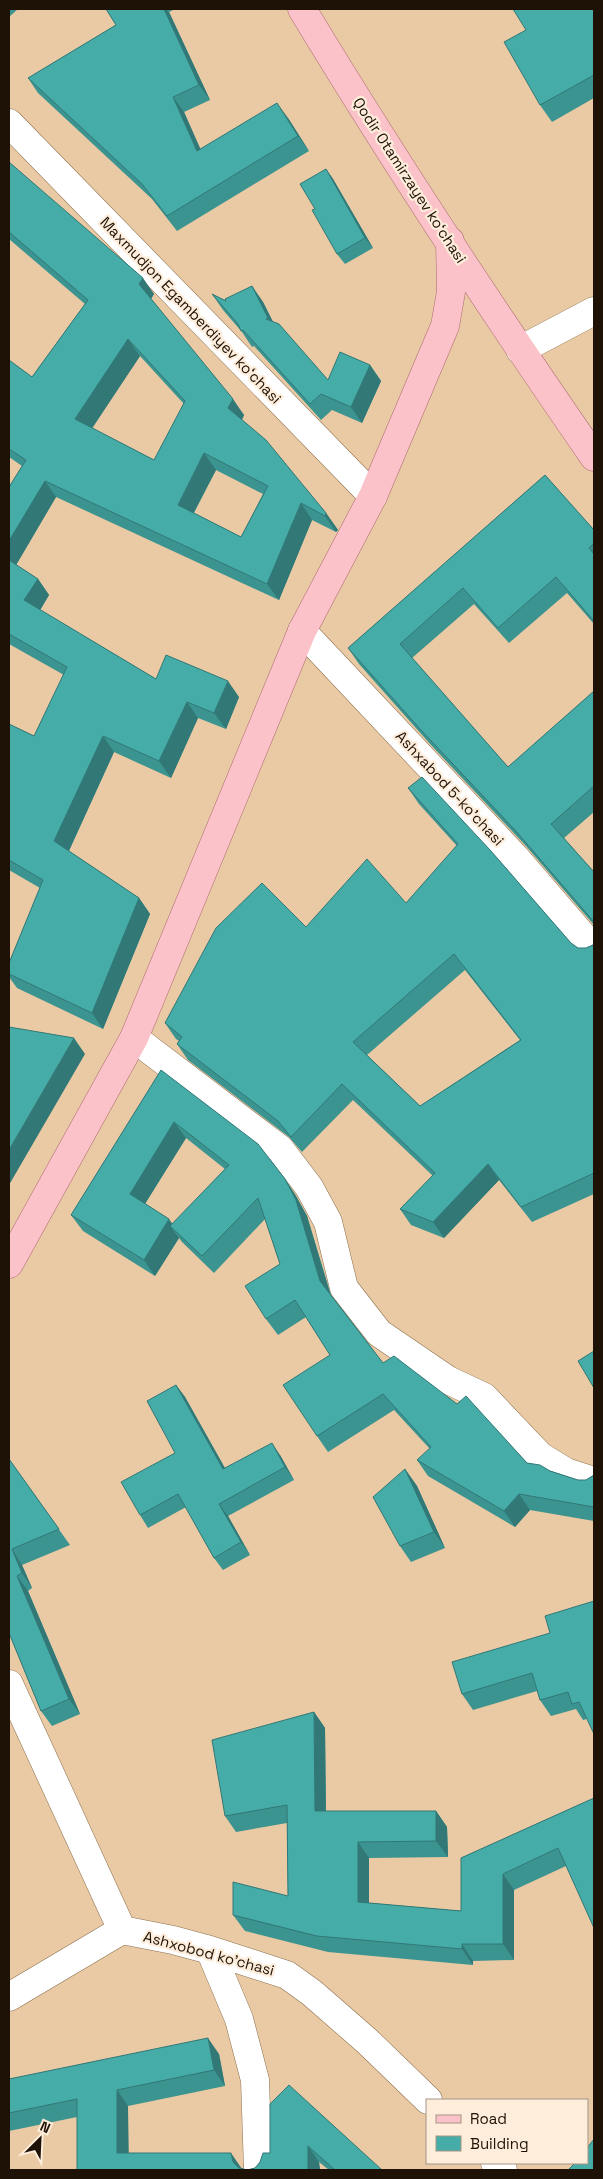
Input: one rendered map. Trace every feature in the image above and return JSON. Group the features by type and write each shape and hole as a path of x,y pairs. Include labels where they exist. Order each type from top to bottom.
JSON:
{"main road":[{"name":"Qodir Otamirzayev koʻchasi","path":"302,9 351,89 520,350 594,457"},
{"path":"9,1264 134,1038 302,631 373,496 445,326 451,292 450,241"}],"street":[{"name":"Maxmudjon Egamberdiyev koʻchasi","path":"13,136 373,496"},
{"path":"520,350 594,311"},
{"name":"Ashxabod 5-ko'chasi","path":"302,631 514,856 594,948"},
{"path":"134,1038 280,1149 309,1187 328,1222 344,1288 380,1333 448,1380 484,1397 540,1456 566,1472 594,1481"},
{"path":"9,1684 122,1930 9,1997"},
{"name":"Ashxobod ko'chasi","path":"122,1930 173,1940 210,1950 288,1975 312,1993 367,2041 427,2099"},
{"path":"210,1950 239,2018 254,2080 258,2170"}],"building":[{"path":"106,9 164,9 199,85 173,97 197,151 277,103 298,136 167,216 142,184 28,78 116,25"},
{"path":"513,9 594,9 594,75 540,105 504,42 526,30"},
{"path":"9,162 143,278 139,284 233,399 228,408 266,440 326,513 325,516 301,503 267,584 45,481 9,541 9,487 26,460 9,449 9,360 32,377 88,300 9,232","holes":["128,339 185,401 154,460 75,419","204,453 268,486 241,537 178,505"]},
{"path":"326,169 365,238 337,254 312,210 315,209 300,184"},
{"path":"252,286 268,318 266,319 279,324 328,380 340,352 370,365 351,407 321,394 310,404 243,330 241,331 238,324 212,294 226,301 225,299"},
{"path":"545,475 594,530 594,543 589,548 594,554 594,621 556,577 498,628 463,588 400,644 508,767 594,691 594,786 551,824 594,872 594,922 515,830 420,729 348,648"},
{"path":"9,560 38,579 24,600 156,679 166,655 228,681 214,713 187,702 159,761 103,736 54,841 139,898 92,1013 9,974 9,963 43,880 9,860 9,724 34,736 67,667 9,634"},
{"path":"422,777 491,851 571,943 578,948 586,948 594,943 594,1173 521,1207 488,1164 433,1222 400,1209 435,1173 342,1084 291,1137 278,1121 177,1044 182,1037 165,1023 216,928 262,883 306,927 367,859 406,903 458,844 408,788","holes":["454,954 521,1040 420,1106 353,1042"]},
{"path":"9,1027 74,1038 9,1150"},
{"path":"161,1070 258,1144 285,1179 296,1200 320,1281 383,1363 394,1356 457,1404 466,1396 527,1463 540,1465 550,1471 578,1480 586,1480 594,1475 594,1507 519,1494 504,1511 417,1460 431,1447 383,1394 317,1436 283,1385 330,1355 295,1300 266,1319 245,1286 280,1264 258,1198 202,1256 170,1226 229,1165 174,1122 130,1194 169,1219 144,1260 71,1215"},
{"path":"594,1351 594,1388 578,1361"},
{"path":"176,1385 223,1469 272,1443 285,1467 219,1504 241,1542 214,1558 178,1494 140,1515 121,1482 175,1453 147,1401"},
{"path":"9,1459 59,1529 12,1549 22,1573 17,1576 69,1699 41,1711 9,1633"},
{"path":"405,1469 434,1532 400,1546 373,1497"},
{"path":"594,1601 594,1734 579,1702 572,1704 568,1692 540,1700 532,1673 462,1694 452,1662 550,1633 545,1616"},
{"path":"314,1712 315,1811 436,1811 436,1841 358,1842 358,1902 461,1911 461,1858 594,1798 594,1928 558,1848 503,1874 503,1944 462,1944 462,1949 317,1936 233,1915 233,1882 288,1896 287,1805 225,1816 212,1740"},
{"path":"208,2038 214,2070 117,2090 117,2153 231,2153 233,2162 239,2168 247,2170 77,2170 77,2099 9,2113 9,2079"},
{"path":"289,2085 382,2170 335,2170 308,2146 308,2170 247,2170 255,2168 260,2162 263,2153 270,2153 270,2104"},
{"path":"594,2139 594,2170 568,2170 574,2164 588,2164 588,2147"}]}
